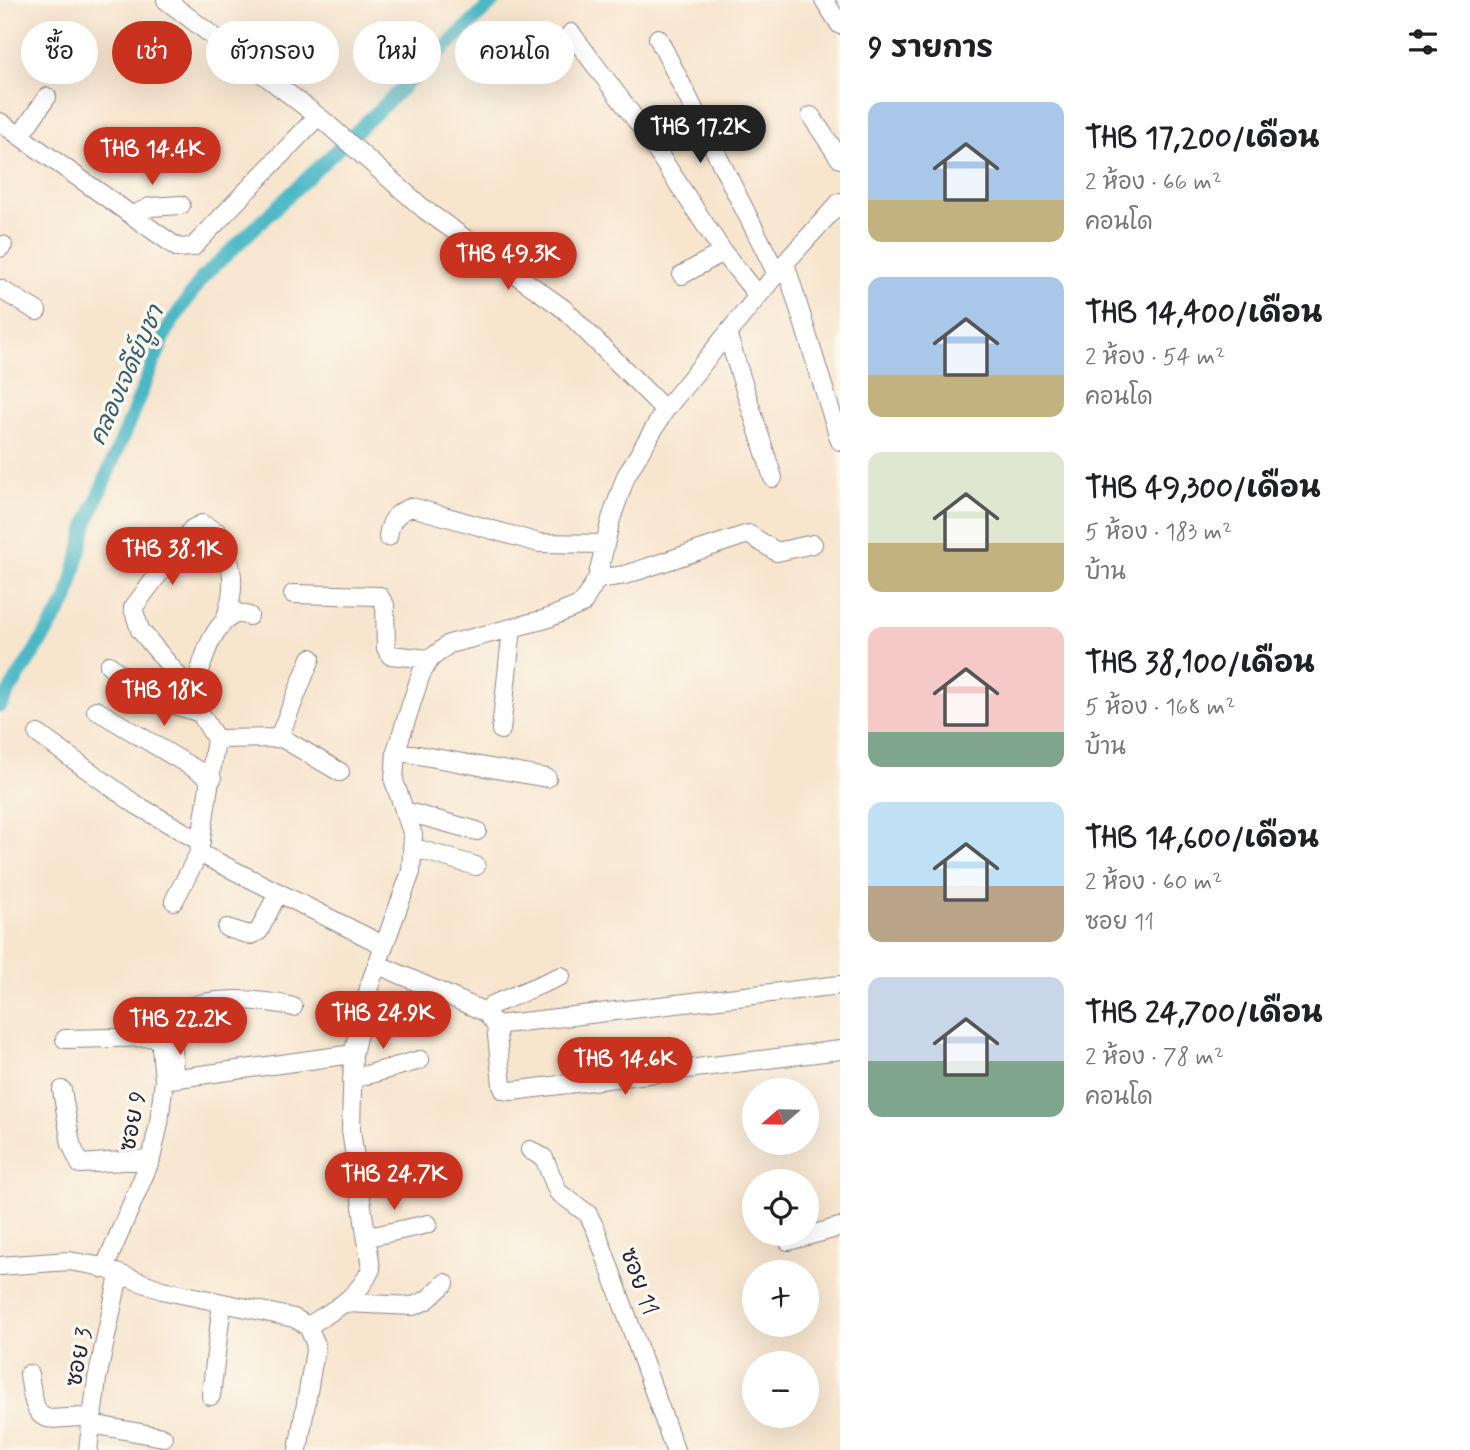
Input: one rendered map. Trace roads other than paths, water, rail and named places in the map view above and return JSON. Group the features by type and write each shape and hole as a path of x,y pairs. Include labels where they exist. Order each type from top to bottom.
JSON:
{"street":[{"path":"166,0 321,119 425,210 564,309 665,410"},
{"path":"824,0 840,25"},
{"path":"574,36 639,124 723,252 758,296"},
{"path":"658,38 781,269 840,441"},
{"path":"20,136 47,97"},
{"path":"811,116 840,159"},
{"path":"0,122 178,248 193,247 321,119"},
{"path":"308,1326 346,1303 364,1286 371,1269 369,1237 358,1189 351,1130 353,1054 383,945 411,872 415,848 394,781 396,751 421,674 430,659 449,644 512,628 574,609 582,604 597,579 626,476 665,410 758,296 840,202"},
{"path":"133,215 150,207 181,205"},
{"path":"682,275 723,252"},
{"path":"0,289 37,311"},
{"path":"728,336 773,478"},
{"path":"388,537 392,520 401,511 412,508 539,543 605,544"},
{"path":"174,901 200,847 216,739 208,722 192,703 140,629 133,608 192,528 202,524 218,532 235,577 234,596 225,620 205,656 192,703"},
{"path":"597,579 625,576 741,535 755,537 777,552 813,544"},
{"path":"293,594 379,596 385,605 386,648 390,654 430,659"},
{"path":"225,620 237,613 249,616"},
{"path":"501,730 512,628"},
{"path":"279,737 311,658"},
{"path":"109,665 147,696 192,703"},
{"path":"96,710 212,779"},
{"path":"38,734 200,847 278,893 383,945"},
{"path":"216,739 279,737 292,742 340,772"},
{"path":"396,751 547,778"},
{"path":"404,811 477,831"},
{"path":"415,848 476,866"},
{"path":"227,928 250,935 259,931 278,893"},
{"path":"377,964 490,1019 840,985"},
{"path":"561,975 492,1005 490,1019 504,1090 840,1050"},
{"path":"169,1079 174,1030 178,1016 186,1010 211,1002 234,1000 276,1002 293,1007"},
{"path":"65,1039 160,1037 169,1079"},
{"name":"ซอย 9","path":"112,1272 151,1159 169,1079 353,1054"},
{"path":"352,1079 420,1060"},
{"path":"62,1090 71,1144 80,1164 151,1159"},
{"name":"ซอย 11","path":"530,1150 544,1158 558,1192 588,1214 596,1230 675,1450"},
{"path":"369,1237 428,1224"},
{"path":"819,1233 840,1227"},
{"path":"0,1266 69,1261 112,1272 162,1290 294,1318 308,1326 316,1345 298,1450"},
{"name":"ซอย 3","path":"88,1450 112,1272"},
{"path":"346,1303 414,1306 427,1300 445,1283"},
{"path":"211,1396 222,1303"},
{"path":"29,1374 33,1401 44,1418 53,1421 92,1420 163,1437"}],"waterway":[{"name":"คลองเจดีย์บูชา","path":"0,706 67,600 87,523 168,328 202,278 495,0"}]}
